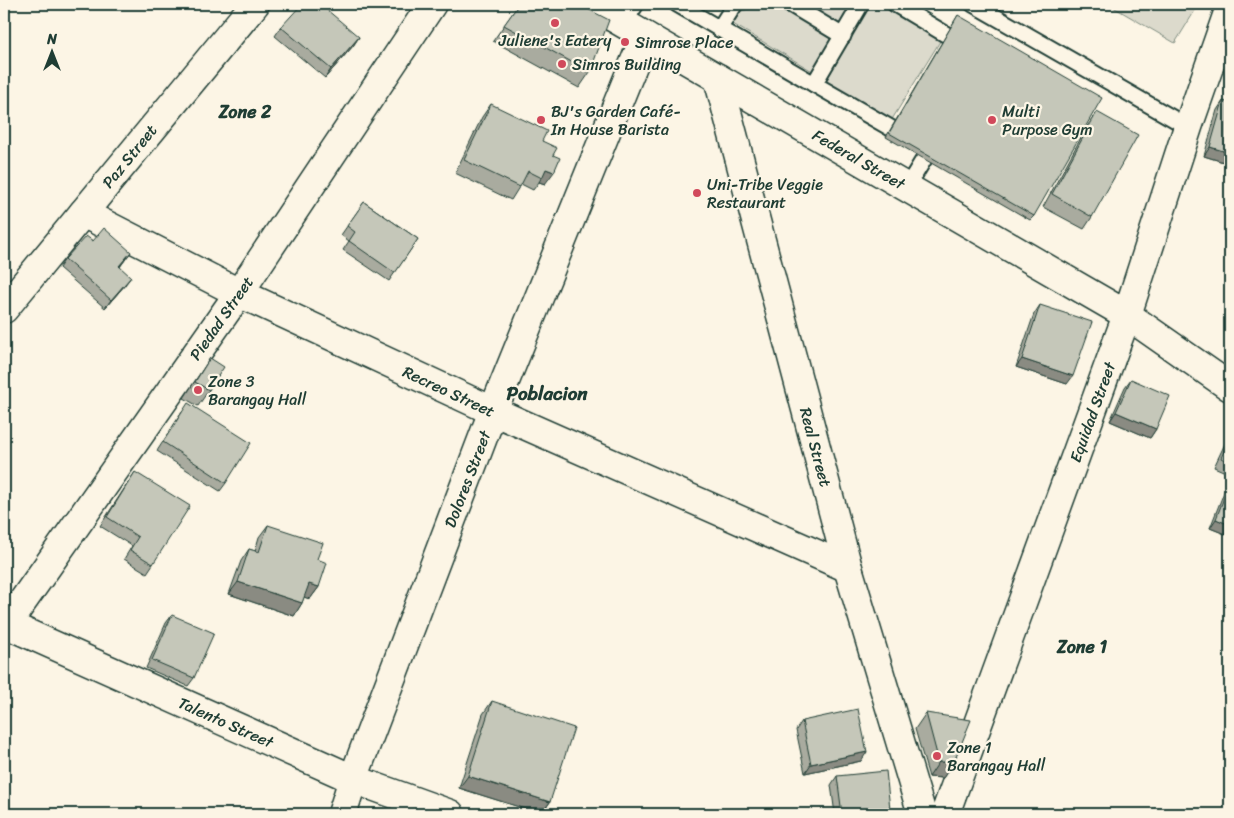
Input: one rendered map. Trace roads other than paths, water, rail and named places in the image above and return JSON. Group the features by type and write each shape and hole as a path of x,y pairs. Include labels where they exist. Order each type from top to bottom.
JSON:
{"street":[{"name":"Paz Street","path":"4,309 255,4"},
{"name":"Piedad Street","path":"5,625 239,293 432,4"},
{"name":"Federal Street","path":"590,4 635,21 718,78 1127,315 1230,387"},
{"name":"Equidad Street","path":"945,814 1127,315 1188,127 1230,7"},
{"name":"Dolores Street","path":"342,814 353,779 493,411 635,21"},
{"name":"Real Street","path":"718,78 848,568 922,814"},
{"name":"Recreo Street","path":"83,213 239,293 493,411 848,568"},
{"name":"Talento Street","path":"5,625 353,779 450,814"}],"lane":[{"path":"677,4 929,150"},
{"path":"719,29 735,4"},
{"path":"790,4 842,36"},
{"path":"814,84 861,4"},
{"path":"895,4 978,53"},
{"path":"973,4 1188,127"},
{"path":"907,187 944,125"}],"place":[{"name":"Juliene's Eatery","path":"555,23"},
{"name":"Simrose Place","path":"625,42"},
{"name":"Simros Building","path":"562,64"},
{"name":"BJ's Garden Café- In House Barista","path":"541,120"},
{"name":"Multi Purpose Gym","path":"992,120"},
{"name":"Uni-Tribe Veggie Restaurant","path":"697,193"},
{"name":"Zone 3 Barangay Hall","path":"198,390"},
{"name":"Zone 1 Barangay Hall","path":"937,756"}],"district":[{"name":"Zone 2","path":"245,112"},
{"name":"Poblacion","path":"547,393"},
{"name":"Zone 1","path":"1082,647"}]}
